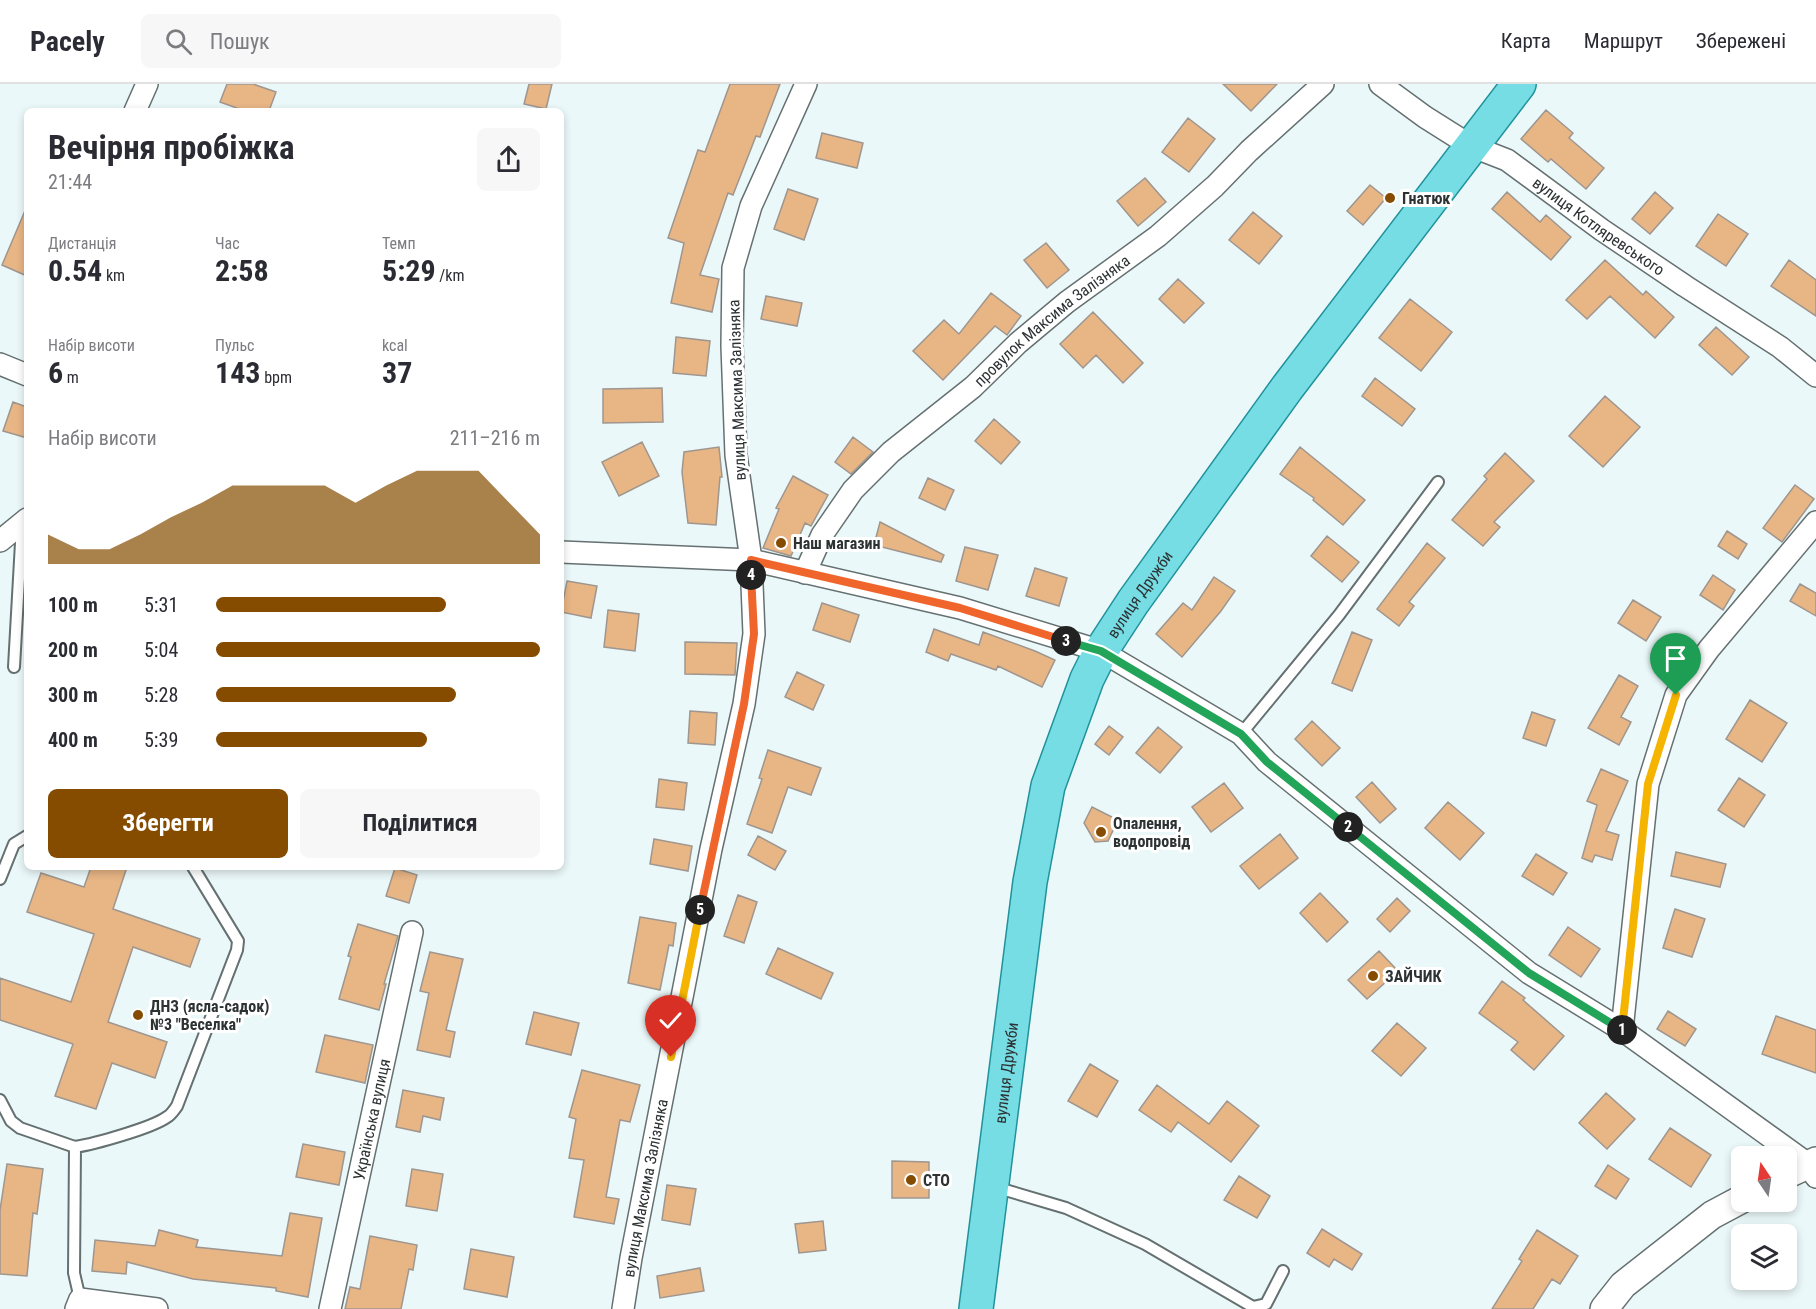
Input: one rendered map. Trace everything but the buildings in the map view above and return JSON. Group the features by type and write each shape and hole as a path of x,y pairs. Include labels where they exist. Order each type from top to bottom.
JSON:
{"main road":[{"name":"вулиця Дружби","path":"976,1309 1030,882 1048,786 1087,680 1101,651 1132,602 1287,388 1519,84"}],"street":[{"path":"136,108 147,84"},
{"name":"вулиця Максима Залізняка","path":"623,1309 711,849 744,704 754,634 751,560 736,455 732,345 733,268 751,206 806,84"},
{"name":"провулок Максима Залізняка","path":"805,573 822,535 853,490 891,452 974,387 1018,343 1067,302 1158,236 1215,186 1249,151 1323,84"},
{"name":"вулиця Котляревського","path":"1380,84 1425,117 1471,146 1507,160 1602,230 1780,347 1816,376"},
{"path":"0,364 24,370"},
{"path":"1622,1030 1648,784 1676,695 1709,649 1816,522"},
{"path":"0,541 24,523"},
{"path":"564,552 751,560 960,608 1101,651 1241,734 1267,762 1529,973 1622,1030 1807,1169"},
{"name":"Українська вулиця","path":"330,1309 412,932"},
{"path":"1604,1309 1623,1285 1712,1215 1731,1205"},
{"path":"78,1304 157,1309"}],"lane":[{"path":"1241,734 1339,615 1438,482"},
{"path":"15,667 24,536"},
{"path":"0,879 14,844 24,838"},
{"path":"0,1100 11,1121 20,1128 75,1147 168,1117 177,1106 237,950 238,941 195,870"},
{"path":"75,1147 74,1273 78,1304"},
{"path":"992,1186 1066,1208 1144,1244 1253,1307 1266,1304 1283,1271"}],"place":[{"name":"Гнатюк","path":"1390,198"},
{"name":"Наш магазин","path":"781,543"},
{"name":"Опалення, водопровід","path":"1101,832"},
{"name":"ЗАЙЧИК","path":"1373,976"},
{"name":"ДНЗ (ясла-садок) №3 \"Веселка\"","path":"138,1015"},
{"name":"СТО","path":"911,1180"}],"route":[{"path":"671,1057 711,849 744,704 754,634 751,560 960,608 1101,651 1241,734 1267,762 1529,973 1622,1030 1648,784 1676,695"}]}
